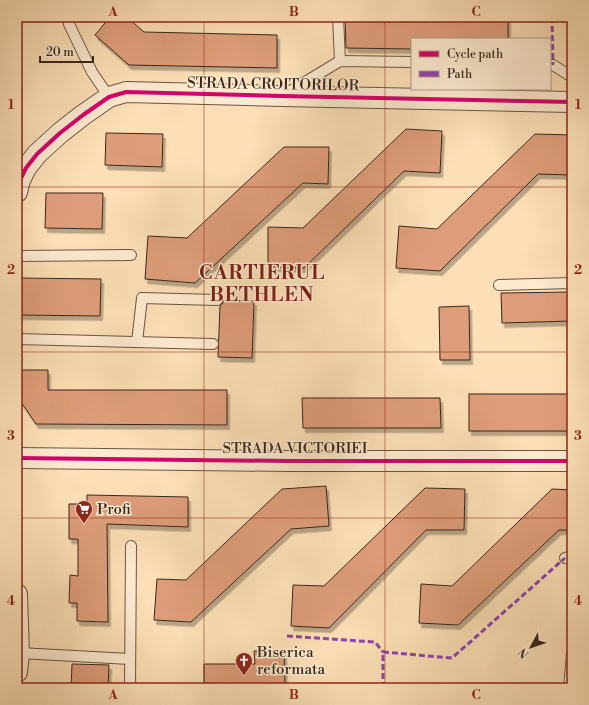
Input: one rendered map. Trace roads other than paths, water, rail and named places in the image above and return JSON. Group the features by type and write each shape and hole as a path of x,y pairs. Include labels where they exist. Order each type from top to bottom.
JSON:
{"street":[{"name":"STRADA CROITORILOR","path":"17,192 20,180 26,168 37,154 60,133 110,96 126,92 572,102"},
{"name":"STRADA VICTORIEI","path":"17,458 290,461 572,461"},
{"path":"17,594 18,662"}],"lane":[{"path":"68,17 69,24 92,72 110,96"},
{"path":"338,17 340,61"},
{"path":"282,96 340,61 411,62"},
{"path":"551,64 572,77"},
{"path":"17,256 131,255"},
{"path":"499,284 572,283"},
{"path":"137,342 142,298 217,300"},
{"path":"17,339 214,344"},
{"path":"130,688 131,546"},
{"path":"569,688 572,654"},
{"path":"18,662 130,659"}],"place":[{"name":"Profi","path":"84,524"},
{"name":"Biserica reformata","path":"244,676"}],"district":[{"name":"CARTIERUL BETHLEN","path":"262,283"}]}
